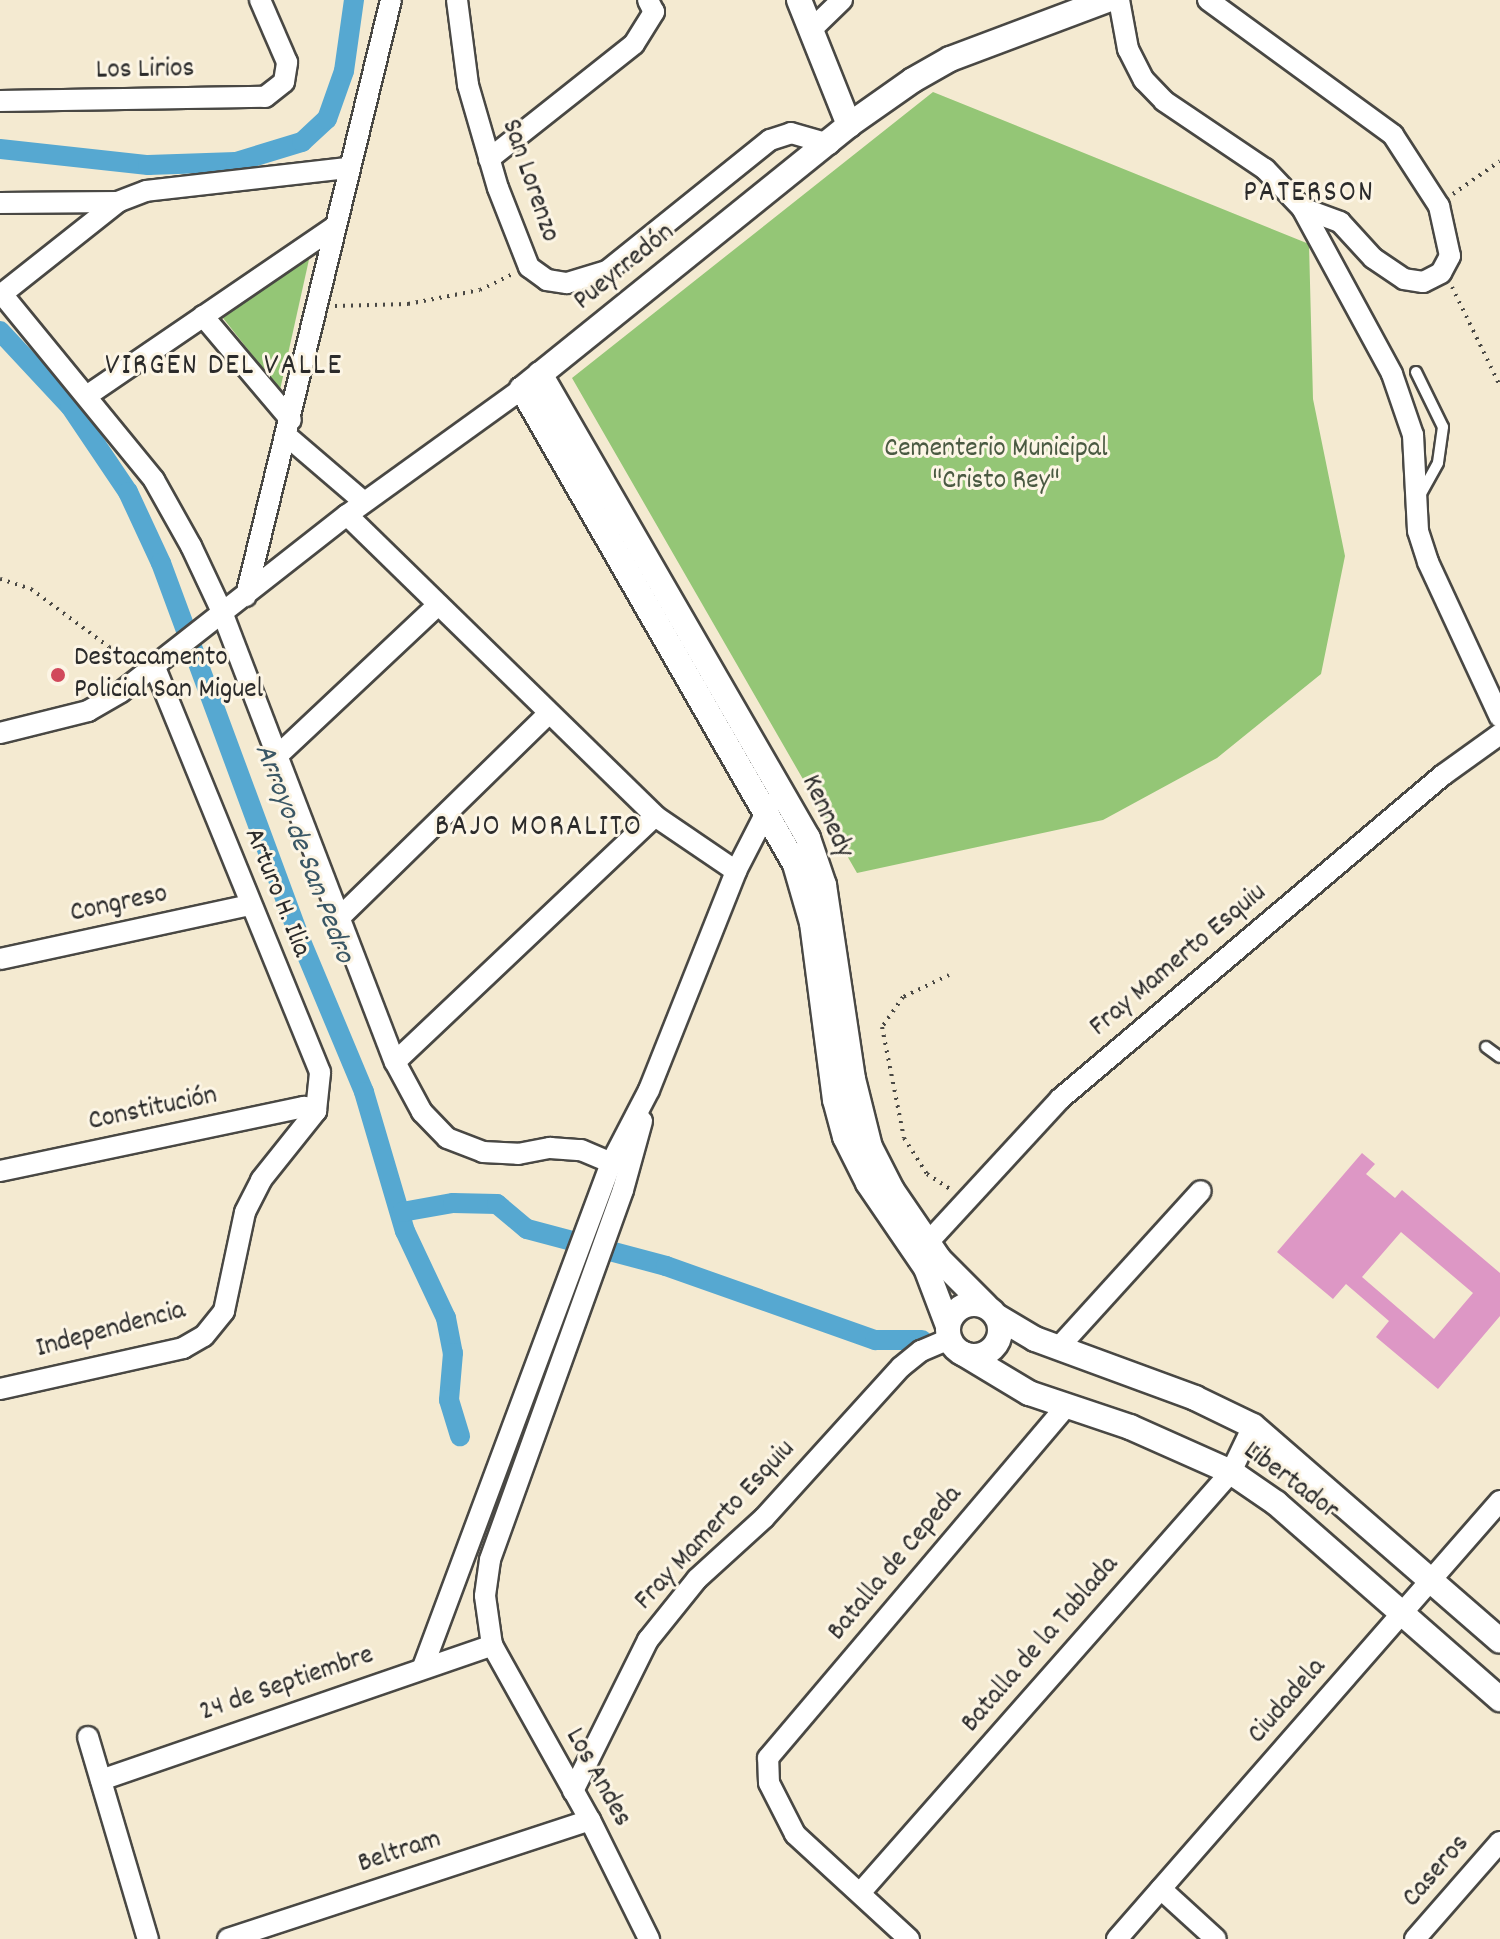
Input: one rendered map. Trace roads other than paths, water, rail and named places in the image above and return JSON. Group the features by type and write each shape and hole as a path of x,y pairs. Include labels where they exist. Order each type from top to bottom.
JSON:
{"street":[{"name":"Los Lirios","path":"0,101 265,97 284,82 287,62 260,0"},
{"path":"246,596 289,428 347,168 391,0"},
{"name":"San Lorenzo","path":"457,0 468,85 489,159 529,267 547,280 588,280 607,271 770,140 791,133 829,144"},
{"path":"489,159 634,44 654,12 648,0"},
{"path":"799,0 814,27 849,125"},
{"path":"814,27 842,0"},
{"name":"Pueyrredón","path":"155,667 364,502 531,382 849,125 950,59 1107,0"},
{"path":"1119,0 1128,49 1144,80 1164,101 1265,169 1302,208 1392,374 1413,435 1418,531 1428,562 1500,717"},
{"path":"1208,0 1393,135 1439,206 1450,256 1441,273 1423,282 1404,279 1373,258 1340,222 1302,208"},
{"path":"347,168 146,191 118,202 1,293 88,395 154,480 222,612 275,758 395,1062 422,1112 447,1138 483,1152 518,1154 550,1148 581,1150 611,1163"},
{"path":"0,203 118,202"},
{"path":"88,395 334,227"},
{"path":"203,316 289,428 364,502"},
{"name":"Kennedy","path":"531,382 782,789 808,838 824,885 860,1114 892,1190 922,1248 954,1340"},
{"name":"Kennedy","path":"531,382 765,810 806,893 835,1100 845,1137 868,1183 922,1248 991,1311"},
{"path":"347,515 547,715 655,816 736,871"},
{"path":"275,758 438,605"},
{"path":"0,733 88,711 155,667"},
{"name":"Arturo H. Ilia","path":"155,667 249,905 320,1072 316,1111"},
{"path":"338,919 547,715"},
{"name":"Fray Mamerto Esquiu","path":"922,1248 1060,1099 1443,775 1500,734"},
{"path":"423,1667 579,1250 613,1187 736,871 765,810 782,789"},
{"path":"395,1062 655,816"},
{"name":"Congreso","path":"0,959 249,905"},
{"path":"492,1645 485,1596 490,1560 599,1258 613,1187 611,1163 649,1090"},
{"name":"Constitución","path":"0,1171 304,1107 316,1111"},
{"name":"Independencia","path":"0,1389 183,1348 204,1336 224,1311 245,1212 261,1180 316,1111"},
{"path":"1058,1348 1201,1191"},
{"path":"959,1307 991,1311 1000,1334 992,1349 954,1340 959,1307"},
{"name":"Libertador","path":"991,1311 1058,1348 1195,1398 1253,1426 1500,1641"},
{"name":"Fray Mamerto Esquiu","path":"573,1791 648,1640 697,1579 764,1518 901,1367 921,1351 954,1340"},
{"name":"Libertador","path":"954,1340 1006,1382 1231,1472 1276,1503 1500,1699"},
{"name":"Batalla de Cepeda","path":"860,1893 795,1834 781,1814 769,1783 768,1758 1067,1406"},
{"name":"Batalla de la Tablada","path":"860,1893 1231,1472 1253,1426"},
{"name":"Ciudadela","path":"1117,1939 1500,1501"},
{"name":"24 de Septiembre","path":"101,1780 492,1645"},
{"name":"Los Andes","path":"492,1645 590,1820 649,1939"},
{"path":"88,1737 148,1939"},
{"name":"Beltram","path":"228,1939 590,1820"},
{"name":"Caseros","path":"1415,1939 1500,1842"},
{"path":"1161,1889 1216,1939"},
{"path":"860,1893 909,1939"}],"lane":[{"path":"1416,372 1443,427 1438,463 1418,498"},
{"path":"1486,1047 1500,1057"}],"waterway":[{"name":"Arroyo de San Pedro","path":"0,149 148,165 236,162 302,142 327,119 344,71 354,0"},
{"name":"Arroyo de San Pedro","path":"0,331 70,406 128,492 161,563 298,934 364,1092 405,1231 446,1318 453,1353 449,1400 460,1436"},
{"path":"402,1212 453,1203 497,1204 527,1229 666,1266 875,1340 922,1340"}],"place":[{"name":"Destacamento Policial San Miguel","path":"58,675"}],"district":[{"name":"PATERSON","path":"1309,195"},
{"name":"VIRGEN DEL VALLE","path":"224,368"},
{"name":"BAJO MORALITO","path":"539,829"}],"park label":[{"name":"Cementerio Municipal \"Cristo Rey\"","path":"996,466"}]}
